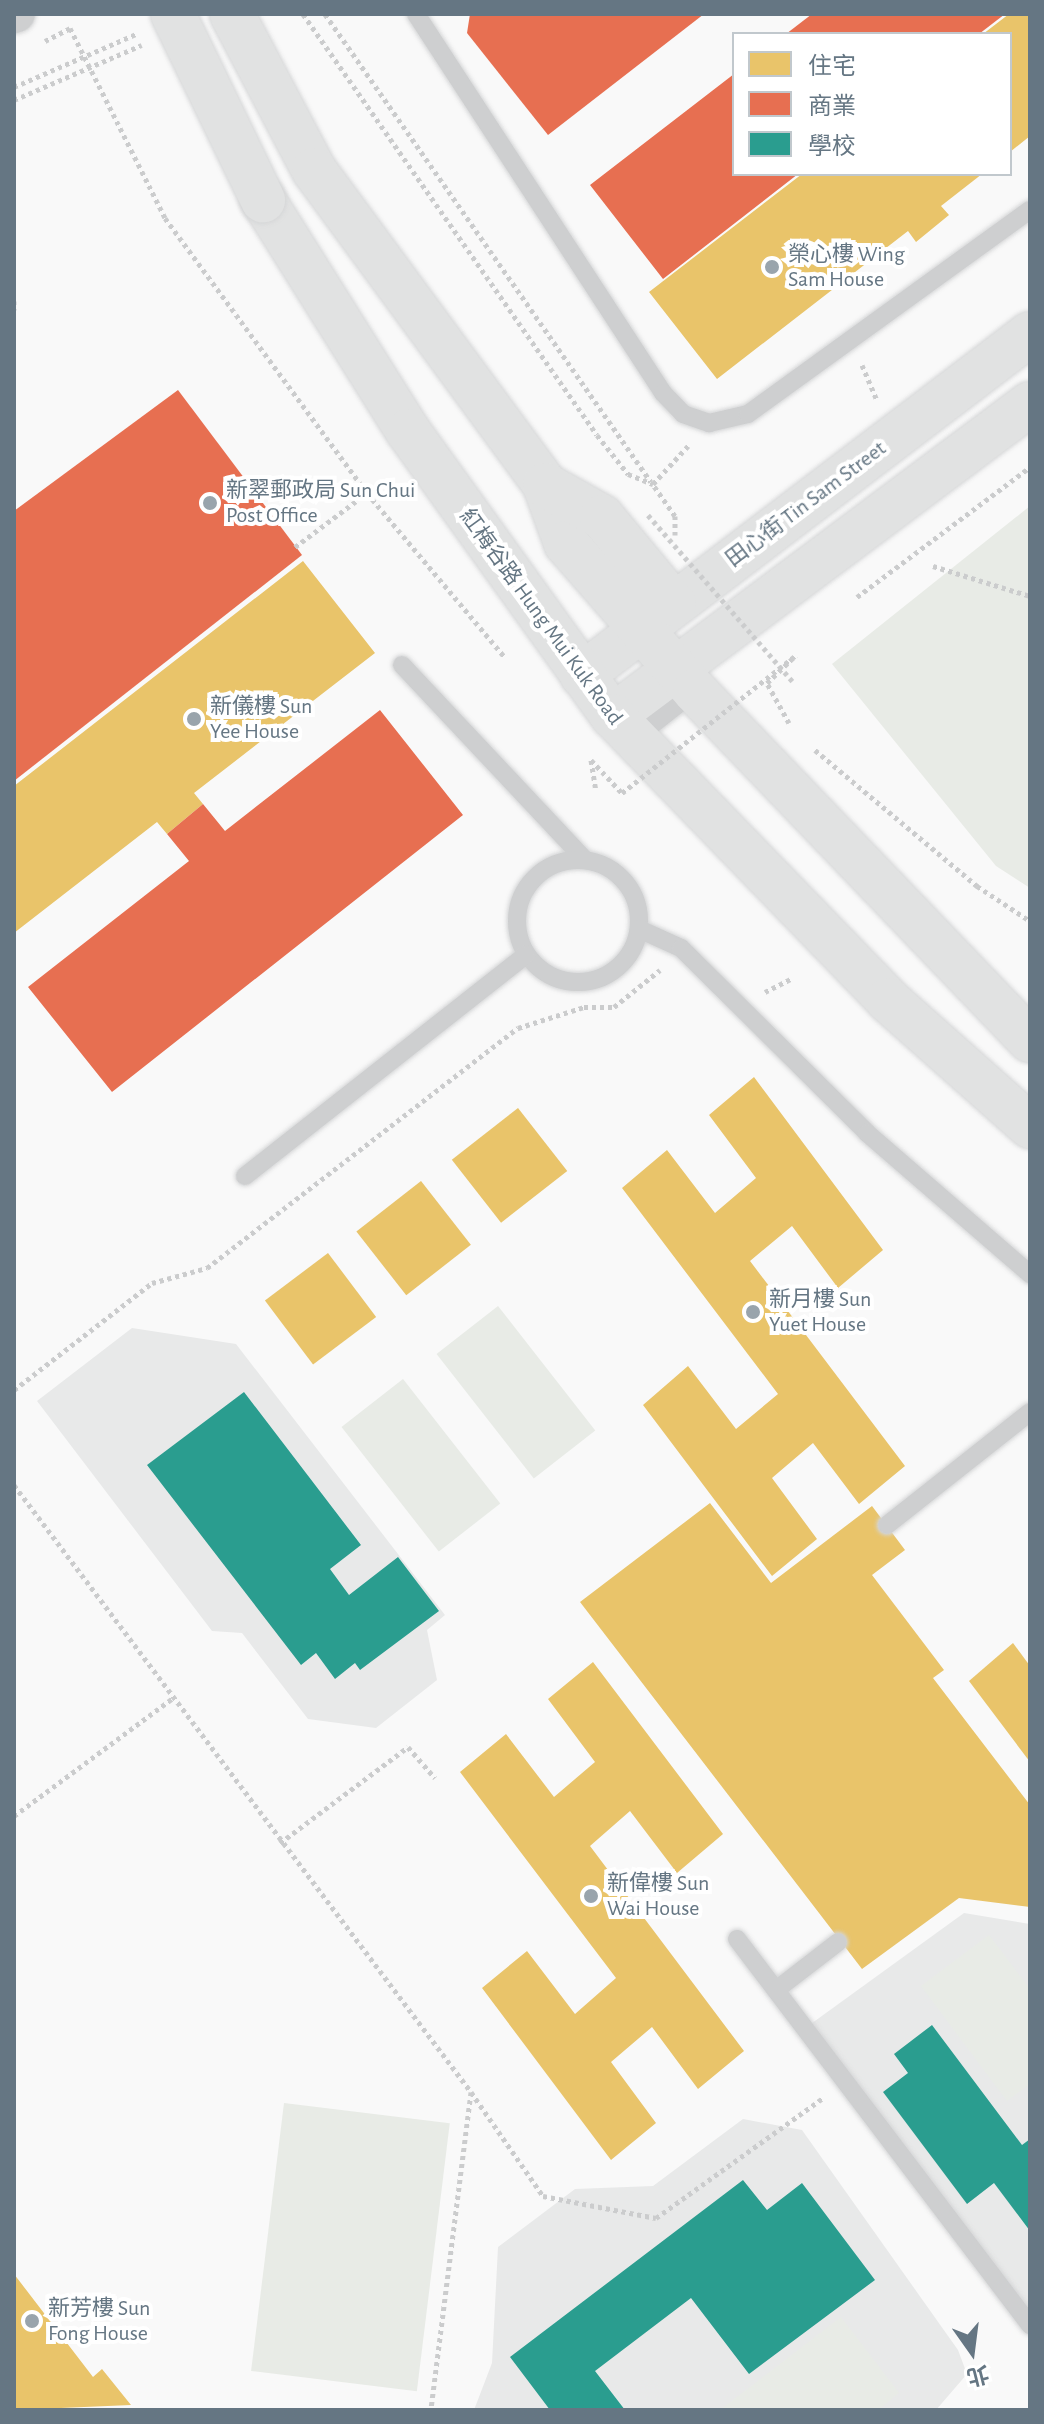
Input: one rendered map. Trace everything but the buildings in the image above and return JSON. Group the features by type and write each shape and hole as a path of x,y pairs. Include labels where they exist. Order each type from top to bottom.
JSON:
{"main road":[{"path":"232,14 314,170 545,485 566,543 658,617 685,680 1030,1040"},
{"name":"紅梅谷路 Hung Mui Kuk Road","path":"162,26 263,200 408,431 623,728 888,1000 1030,1126"},
{"name":"田心街 Tin Sam Street","path":"582,675 1030,334"},
{"path":"623,728 1030,404"}],"lane":[{"path":"416,14 663,393 683,414 709,423 748,414 1030,210"},
{"path":"402,665 585,860 620,876 632,891 639,929 632,950 601,977 559,980 526,955 516,917 531,881 565,861 585,860"},
{"path":"639,929 681,948 836,1105 1030,1274"},
{"path":"245,1176 526,955"},
{"path":"887,1525 1030,1412"},
{"path":"737,1939 1030,2325"},
{"path":"776,1990 838,1942"}],"path":[{"path":"303,14 597,435 628,474 653,484"},
{"path":"325,14 675,516 680,547"},
{"path":"14,87 162,26"},
{"path":"14,100 87,68 162,26"},
{"path":"33,48 70,28 87,68 165,218 367,493 504,656"},
{"path":"14,301 14,310"},
{"path":"862,366 873,390"},
{"path":"653,484 709,423"},
{"path":"857,597 1030,467"},
{"path":"295,547 367,493"},
{"path":"648,515 793,682"},
{"path":"933,566 1030,596"},
{"path":"596,791 591,760 622,793 796,655 767,683 797,733"},
{"path":"807,743 1030,921"},
{"path":"14,1390 152,1283 207,1268 518,1028 584,1007 614,1007 681,948"},
{"path":"14,1485 280,1843 471,2092 543,2196 656,2218 846,2082"},
{"path":"14,1816 173,1698"},
{"path":"280,1843 408,1747 435,1778"},
{"path":"431,2410 471,2092"}],"shaded area":[{"path":"1030,506 1030,888 996,866 832,664"},
{"path":"498,1306 595,1431 534,1479 437,1354"},
{"path":"132,1328 236,1344 445,1615 427,1630 437,1680 376,1728 308,1719 242,1633 212,1631 37,1401"},
{"path":"403,1379 500,1504 439,1552 342,1427"},
{"path":"964,1913 1030,1924 1030,2327 808,2026"},
{"path":"989,1935 1030,1989 1030,2084 1007,2101 921,1986"},
{"path":"284,2103 450,2123 417,2391 251,2371"},
{"path":"743,2119 802,2130 958,2350 967,2374 936,2410 474,2410 492,2363 498,2247 575,2189 653,2186"},
{"path":"841,2317 899,2393 878,2410 720,2410"}],"place":[{"name":"榮心樓 Wing Sam House","path":"772,267"},
{"name":"新翠郵政局 Sun Chui Post Office","path":"210,503"},
{"name":"新儀樓 Sun Yee House","path":"194,719"},
{"name":"新月樓 Sun Yuet House","path":"753,1312"},
{"name":"新偉樓 Sun Wai House","path":"591,1896"},
{"name":"新芳樓 Sun Fong House","path":"32,2321"}]}
